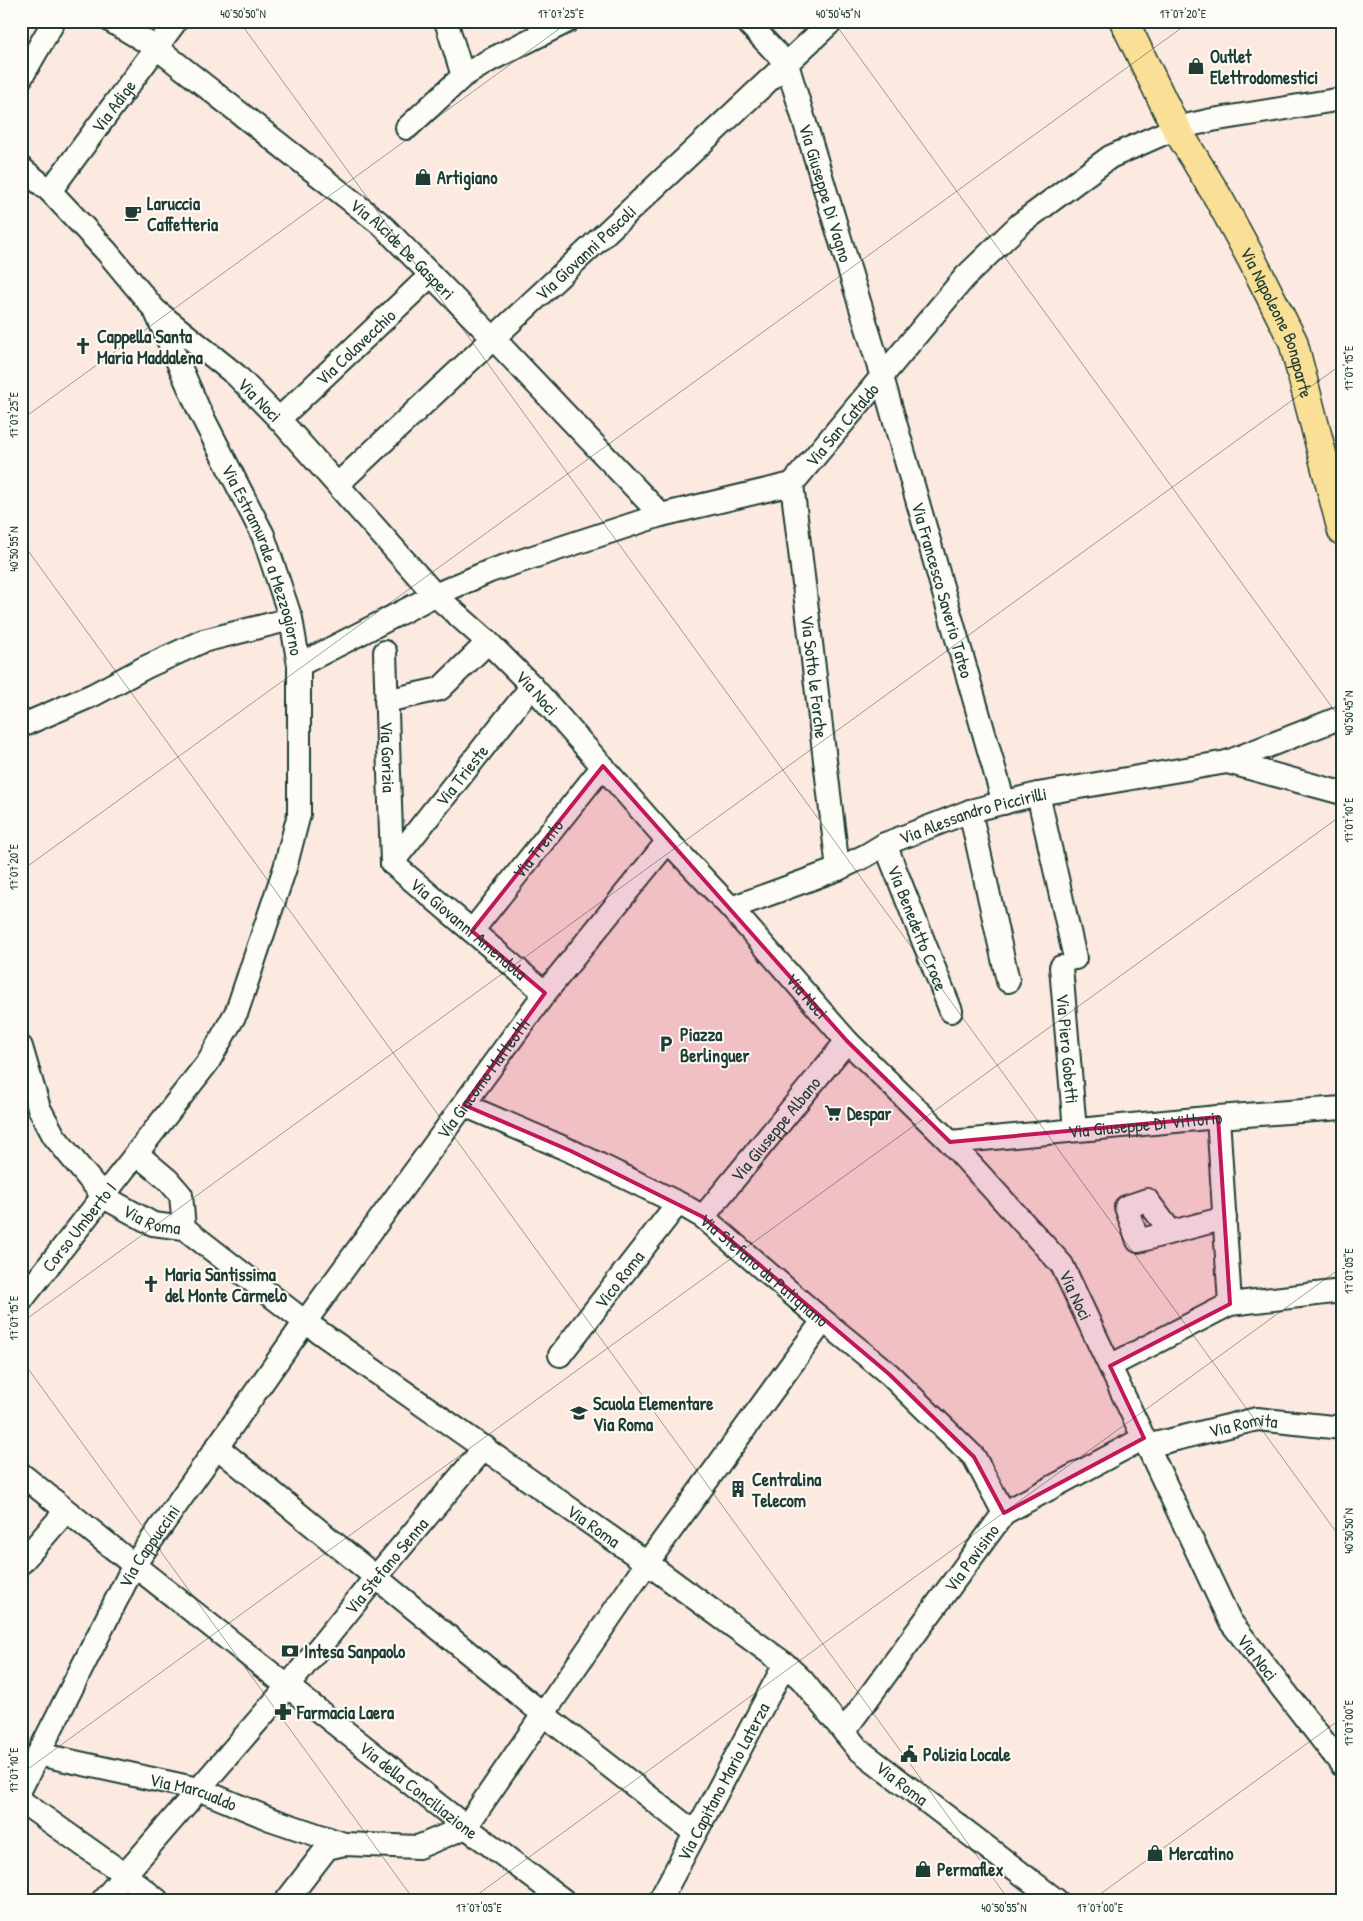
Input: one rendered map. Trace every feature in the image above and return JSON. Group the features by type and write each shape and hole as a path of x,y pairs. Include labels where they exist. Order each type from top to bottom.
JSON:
{"main road":[{"name":"Via Napoleone Bonaparte","path":"1124,21 1176,128 1237,232 1293,341 1342,531"}],"street":[{"path":"21,78 54,21"},
{"name":"Via Alcide De Gasperi","path":"111,21 157,48 382,224 661,515"},
{"name":"Via Adige","path":"50,191 176,21"},
{"path":"446,21 463,76"},
{"path":"406,128 463,76 490,60 568,21"},
{"name":"Via Giuseppe Di Vagno","path":"746,21 786,64 882,377"},
{"name":"Via Giovanni Pascoli","path":"338,484 832,21"},
{"name":"Via San Cataldo","path":"299,665 435,595 490,572 661,515 792,484 966,277 1020,224 1110,157 1176,128 1212,120 1342,99"},
{"name":"Via Estramurale a Mezzogiorno","path":"21,168 50,191 107,252 155,310 199,410 263,535 291,619 299,665 299,814 285,868 237,1011 208,1062 137,1154"},
{"name":"Via Colavecchio","path":"279,419 431,275"},
{"name":"Via Noci","path":"155,310 236,375 279,419 435,595 488,642 532,686 848,1041 875,1070 950,1142 1062,1265 1230,1621 1342,1765"},
{"name":"Via Francesco Saverio Tateo","path":"882,377 1004,803"},
{"name":"Via Sotto le Forche","path":"792,484 838,869"},
{"path":"21,726 93,695 146,667 203,641 291,619"},
{"path":"386,701 440,689 488,642"},
{"name":"Via Gorizia","path":"385,652 392,863"},
{"name":"Via Trieste","path":"392,863 532,686"},
{"name":"Via Alessandro Piccirilli","path":"731,908 838,869 885,844 970,811 1038,794 1227,762 1342,717"},
{"name":"Via Alessandro Piccirilli","path":"1227,762 1342,793"},
{"name":"Via Trento","path":"472,931 603,766"},
{"name":"Via Piero Gobetti","path":"1038,794 1068,963 1075,1130"},
{"path":"970,811 1008,981"},
{"name":"Via Giacomo Matteotti","path":"306,1322 545,993 668,841"},
{"name":"Via Benedetto Croce","path":"885,844 952,1011"},
{"name":"Via Giovanni Amendola","path":"392,863 545,993"},
{"name":"Via Giuseppe Albano","path":"703,1217 848,1041"},
{"path":"22,1057 39,1108 54,1136 104,1196"},
{"name":"Via Stefano da Putignano","path":"464,1105 571,1151 703,1217 889,1374 974,1457 1004,1513"},
{"name":"Via Giuseppe Di Vittorio","path":"950,1142 1218,1117 1342,1108"},
{"path":"1218,1117 1230,1304"},
{"path":"137,1154 168,1180 182,1195 184,1228"},
{"name":"Corso Umberto I","path":"21,1301 137,1154"},
{"name":"Via Roma","path":"104,1196 153,1224 184,1228 306,1322 647,1563 785,1664 802,1680 858,1749 1059,1899"},
{"name":"Vico Roma","path":"560,1355 678,1203"},
{"path":"1171,1232 1225,1218"},
{"path":"1110,1366 1230,1304 1342,1291"},
{"path":"287,1900 327,1848 344,1844 418,1847 466,1828 647,1563 823,1320"},
{"name":"Via Cappuccini","path":"21,1788 134,1566 306,1322"},
{"name":"Via Romita","path":"1145,1442 1257,1419 1342,1428"},
{"name":"Via Pavisino","path":"844,1731 1004,1513 1145,1442"},
{"path":"217,1447 543,1714 695,1833"},
{"name":"Via Stefano Senna","path":"103,1900 288,1686 484,1447"},
{"name":"Via della Conciliazione","path":"21,1474 134,1566 466,1828 563,1900"},
{"path":"21,1562 66,1511"},
{"name":"Via Capitano Mario Laterza","path":"660,1900 785,1664"},
{"name":"Via Marcualdo","path":"38,1754 198,1789 270,1819 344,1844"},
{"path":"21,1801 158,1900"}],"highlighted area":[{"path":"603,766 847,1041 950,1142 1218,1117 1230,1304 1110,1366 1144,1438 1004,1513 974,1457 889,1374 703,1217 571,1151 464,1105 545,993 472,931"}],"place":[{"name":"Outlet Elettrodomestici","path":"1196,66"},
{"name":"Artigiano","path":"423,177"},
{"name":"Laruccia Caffetteria","path":"133,213"},
{"name":"Cappella Santa Maria Maddalena","path":"83,346"},
{"name":"Piazza Berlinguer","path":"666,1044"},
{"name":"Despar","path":"833,1113"},
{"name":"Maria Santissima del Monte Carmelo","path":"151,1284"},
{"name":"Scuola Elementare Via Roma","path":"579,1413"},
{"name":"Centralina Telecom","path":"738,1489"},
{"name":"Intesa Sanpaolo","path":"290,1651"},
{"name":"Farmacia Laera","path":"283,1712"},
{"name":"Polizia Locale","path":"909,1754"},
{"name":"Mercatino","path":"1155,1853"},
{"name":"Permaflex","path":"923,1869"}]}
